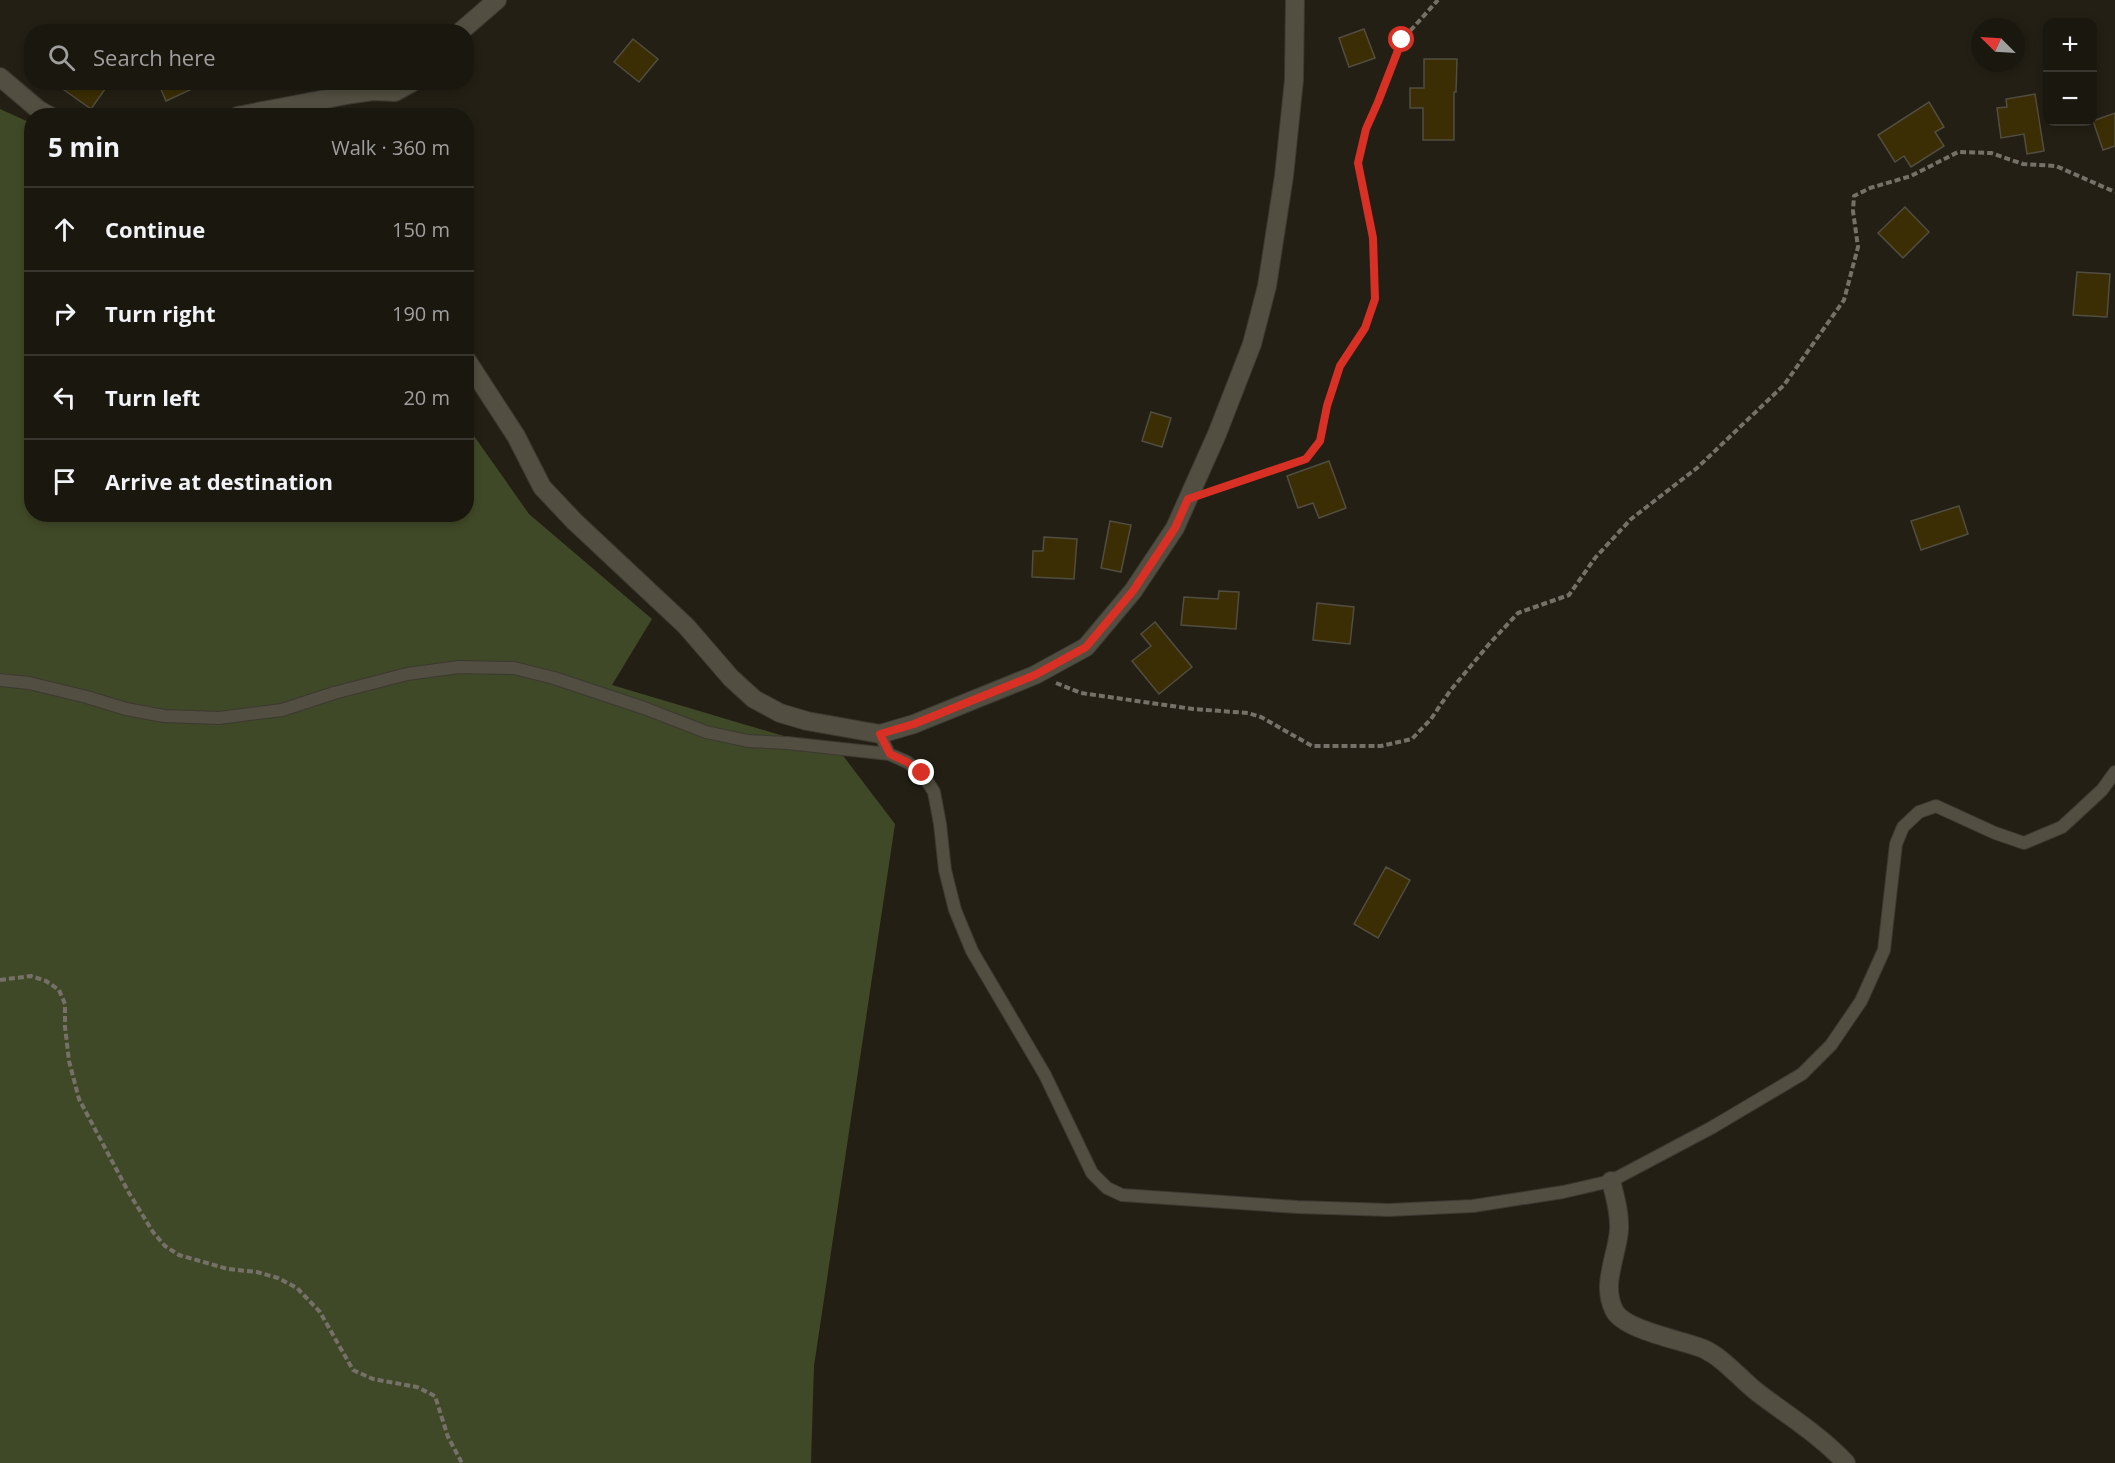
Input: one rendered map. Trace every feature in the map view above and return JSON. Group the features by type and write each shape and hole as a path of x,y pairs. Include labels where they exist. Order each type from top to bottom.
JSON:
{"street":[{"path":"469,24 497,0"},
{"path":"474,371 516,436 542,487 574,521 686,626 731,678 754,699 780,713 807,721 880,734 914,724 1035,675 1086,647 1133,591 1175,528 1217,434 1252,344 1267,286 1284,176 1294,80 1295,0"},
{"path":"0,77 37,108"},
{"path":"279,108 352,94 399,90"},
{"path":"1611,1181 1618,1210 1619,1229 1609,1296 1618,1318 1628,1324 1685,1341 1707,1351 1846,1463"}],"lane":[{"path":"0,680 29,683 126,709 164,716 219,718 282,710 334,693 407,674 459,667 514,668 644,708 706,732 748,741 890,754 907,762 922,773 934,792 945,870 955,910 972,951 1045,1076 1092,1173 1107,1188 1122,1195 1297,1208 1389,1210 1473,1206 1563,1192 1611,1181 1711,1128 1802,1074 1831,1046 1861,1001 1884,950 1896,844 1903,827 1919,812 1936,806 1995,833 2024,843 2062,827 2102,790 2115,771"},
{"path":"880,734 890,754"}],"path":[{"path":"1188,499 1306,459 1320,441 1327,406 1340,366 1365,328 1375,299 1373,238 1358,163 1366,129 1402,40 1438,0"},
{"path":"1035,675 1081,693 1193,709 1248,713 1262,717 1312,746 1381,746 1412,739 1431,719 1450,691 1490,643 1518,613 1569,595 1595,558 1631,519 1697,468 1785,385 1844,300 1857,247 1852,211 1854,196 1870,188 1911,176 1958,152 1991,153 2023,164 2056,166 2115,192"},
{"path":"0,980 31,976 46,981 59,990 66,1004 65,1027 69,1061 79,1099 129,1193 153,1232 165,1246 179,1255 228,1269 257,1272 278,1278 297,1288 320,1312 353,1370 373,1379 423,1389 435,1396 448,1437 462,1463"}],"green space":[{"path":"0,109 24,120 24,522 474,522 474,436 529,514 652,619 612,685 841,753 895,824 814,1366 811,1463 0,1463"}],"building":[{"path":"1364,29 1375,58 1349,67 1339,38"},
{"path":"633,39 658,59 639,82 614,62"},
{"path":"1424,59 1457,59 1454,140 1423,140 1423,108 1410,108 1410,88 1424,88"},
{"path":"64,90 104,90 90,108"},
{"path":"161,90 190,90 166,101"},
{"path":"2035,94 2044,151 2027,154 2024,134 2001,138 1997,108 2007,107 2006,99"},
{"path":"1929,102 1944,127 1935,132 1944,146 1911,167 1904,156 1895,162 1878,135"},
{"path":"2115,113 2115,146 2103,150 2095,126 2097,126 2097,120"},
{"path":"1905,207 1929,232 1903,258 1878,233"},
{"path":"2077,272 2110,274 2107,317 2073,315"},
{"path":"1151,412 1171,418 1162,447 1142,441"},
{"path":"1329,461 1346,508 1319,518 1313,503 1298,508 1287,476"},
{"path":"1959,506 1968,534 1921,550 1911,521"},
{"path":"1110,521 1131,525 1121,572 1101,568"},
{"path":"1044,537 1077,539 1074,579 1032,577 1033,551 1043,551"},
{"path":"1219,591 1239,592 1236,629 1181,625 1184,597 1218,599"},
{"path":"1317,603 1354,607 1350,644 1313,640"},
{"path":"1155,622 1192,667 1159,694 1132,661 1151,646 1141,634"},
{"path":"1386,867 1410,880 1378,938 1354,924"}],"route":[{"path":"922,773 907,762 890,754 880,734 914,724 1035,675 1086,647 1133,591 1175,528 1188,499 1306,459 1320,441 1327,406 1340,366 1365,328 1375,299 1373,238 1358,163 1366,129 1402,40"}]}
